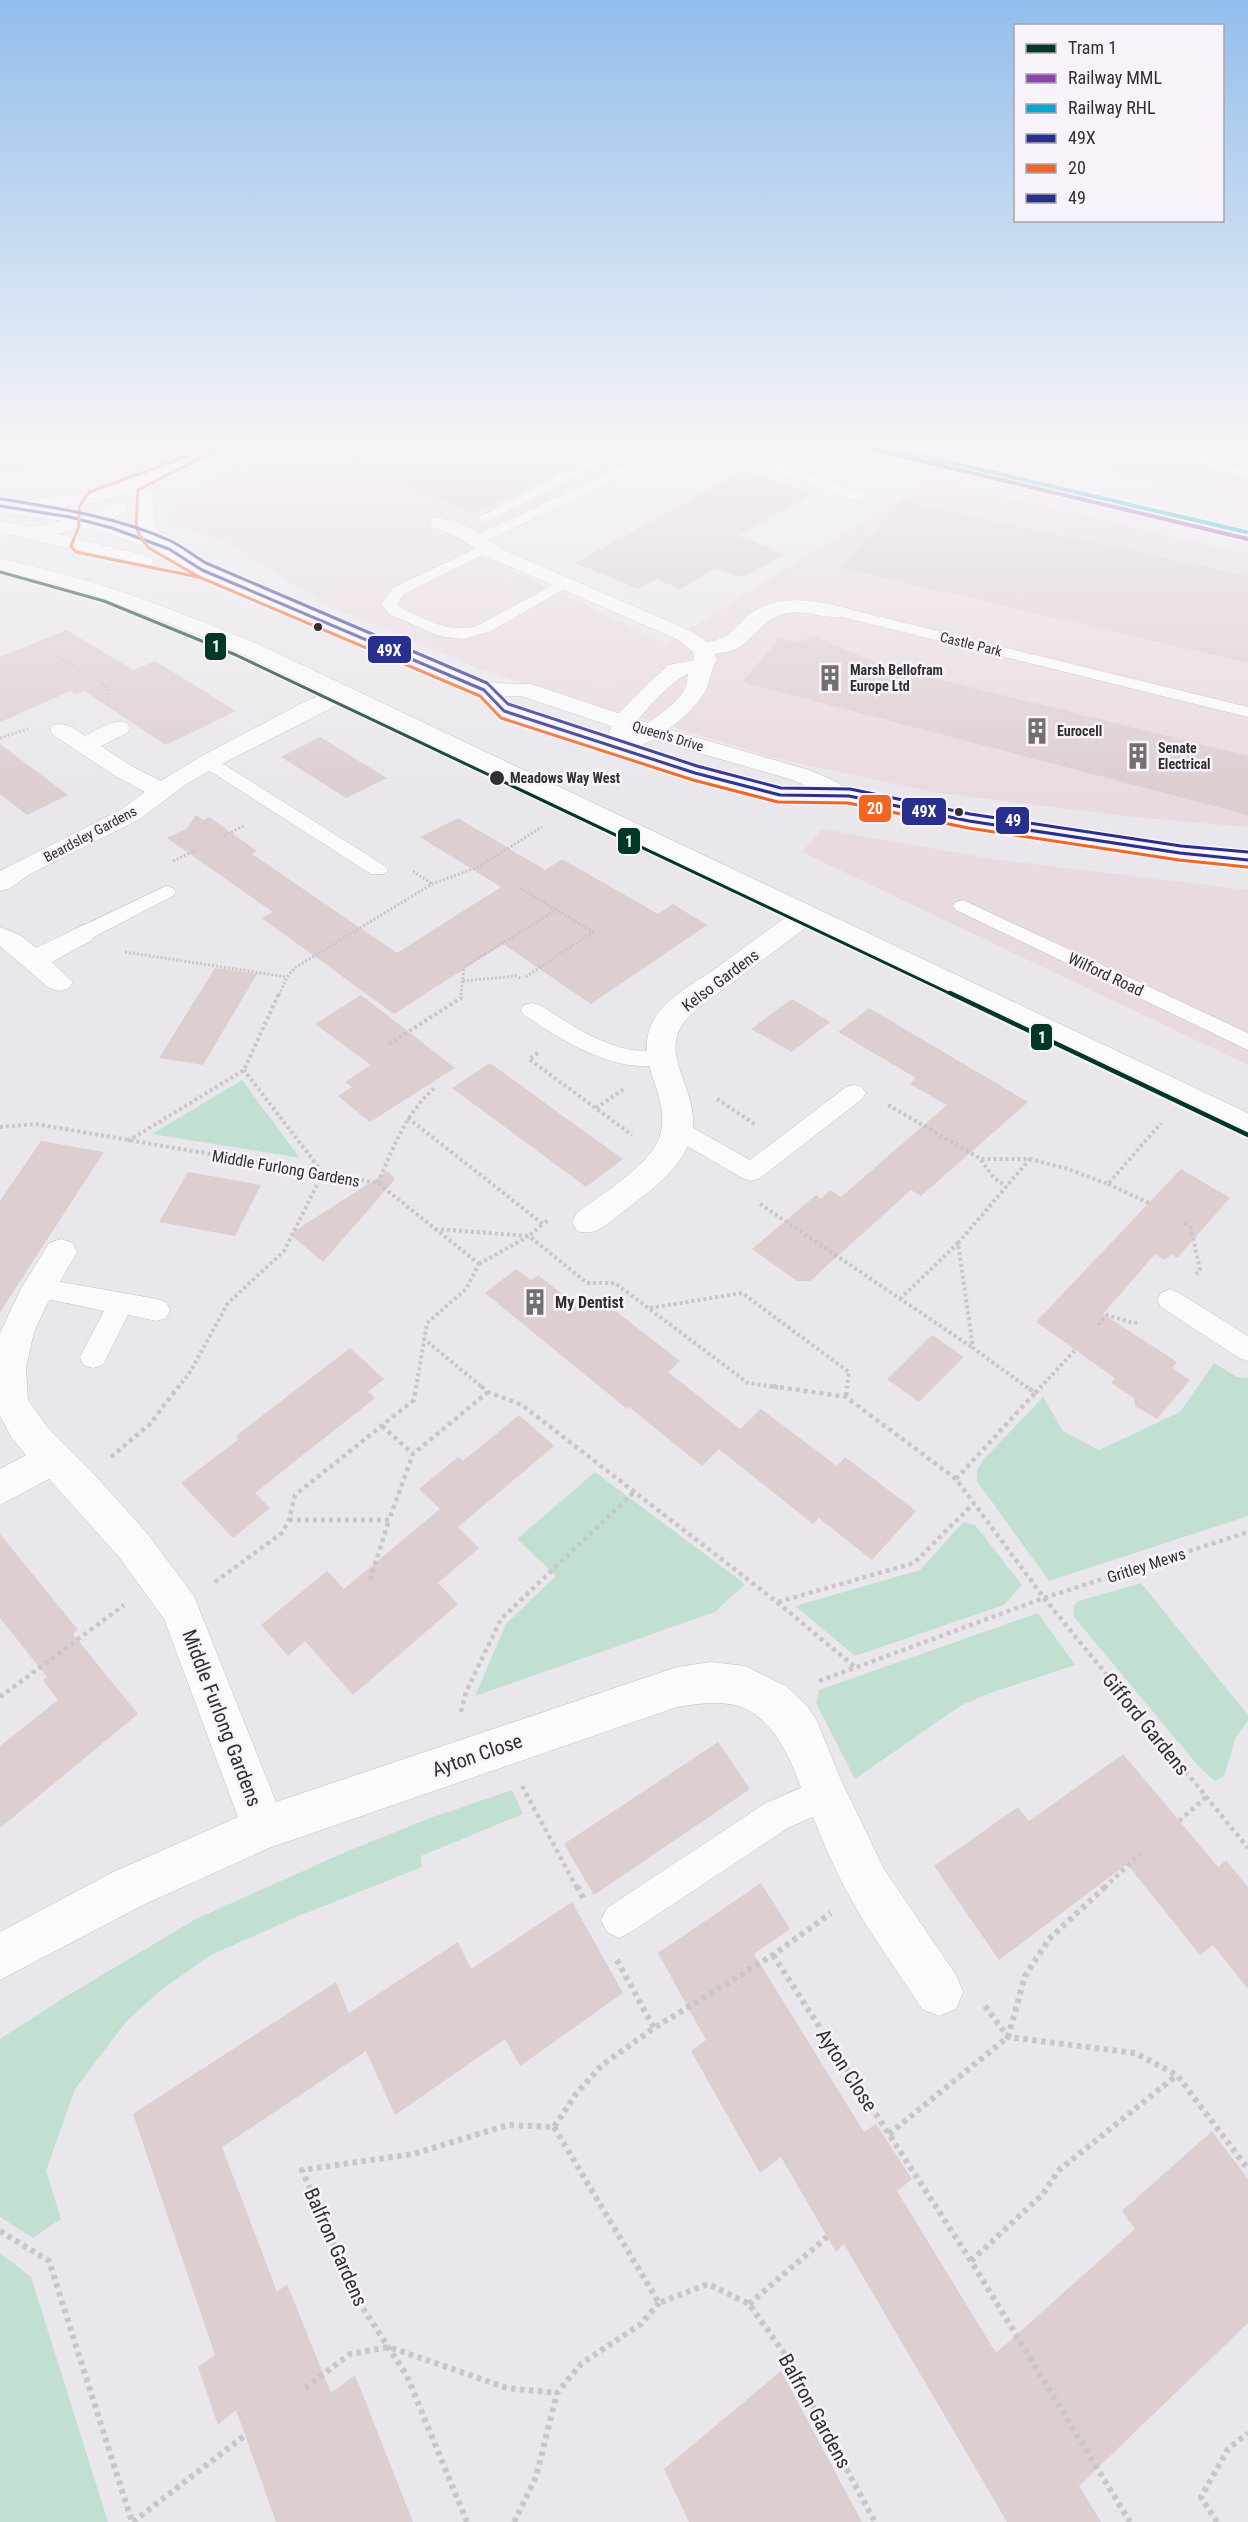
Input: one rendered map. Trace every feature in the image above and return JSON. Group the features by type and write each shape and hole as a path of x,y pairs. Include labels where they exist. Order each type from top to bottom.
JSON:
{"street":[{"name":"Queen's Drive","path":"135,559 154,564 202,570"},
{"name":"Queen's Drive","path":"184,559 202,570 484,690 504,711 695,773 780,795 849,796 969,821 1180,853 1248,860"},
{"path":"512,559 686,636 702,657 696,689 652,732 615,747"},
{"path":"0,565 78,582 123,596 250,649 1248,1126"},
{"name":"Castle Park","path":"623,722 676,670 729,645 764,614 784,607 805,606 840,612"},
{"name":"Queen's Drive","path":"484,690 523,689 652,732 801,775 849,796"},
{"name":"Beardsley Gardens","path":"0,883 21,869 131,814 208,762 343,693"},
{"path":"615,747 623,722"},
{"path":"84,745 119,728"},
{"path":"61,730 125,772 162,791"},
{"name":"Kelso Gardens","path":"678,1130 679,1113 661,1057 662,1037 666,1023 685,1004 806,915"},
{"path":"34,960 83,934"},
{"path":"0,936 11,941 59,982"},
{"path":"588,1222 663,1160 678,1130"},
{"name":"Middle Furlong Gardens","path":"61,1252 23,1317 15,1341 8,1388 16,1413 52,1459 79,1484 170,1593 264,1828"},
{"path":"0,1488 52,1459"},
{"name":"Ayton Close","path":"0,1957 127,1888 264,1828 677,1687 711,1682 745,1686 771,1701 792,1721 802,1736 825,1794 868,1885 939,1992"}],"lane":[{"path":"446,559 398,591 388,604 396,611 445,633 463,634 483,629 565,584"},
{"name":"Castle Park","path":"840,612 1248,711"},
{"path":"208,762 378,870"},
{"path":"83,934 166,892"},
{"name":"Wilford Road","path":"963,906 1248,1042"},
{"path":"532,1010 567,1033 623,1055 636,1058 661,1057"},
{"path":"678,1130 751,1172 854,1093"},
{"path":"38,1288 157,1310"},
{"path":"1170,1300 1248,1350"},
{"path":"93,1357 121,1304"},
{"path":"620,1920 776,1816 825,1794"}],"path":[{"path":"57,656 80,671"},
{"path":"128,1141 244,1070 287,977 296,967 432,884 478,867 546,824"},
{"path":"463,981 516,976 524,979 593,932 520,888"},
{"path":"389,1044 461,998 464,967 556,910"},
{"path":"83,934 110,954 127,952 287,977"},
{"path":"567,1033 529,1059 663,1160"},
{"path":"79,1484 150,1424 190,1372 228,1303 284,1251 323,1173 244,1070"},
{"path":"378,1183 408,1118 421,1097 436,1087"},
{"path":"854,1093 869,1101 886,1104 981,1159 994,1178 1006,1186"},
{"path":"408,1118 543,1224"},
{"path":"1108,1184 1162,1122"},
{"name":"Middle Furlong Gardens","path":"0,1127 36,1124 378,1183 479,1264 466,1289 427,1323 414,1400 295,1495 289,1520 282,1533 170,1593"},
{"path":"981,1159 1030,1159 1065,1168 1149,1203"},
{"path":"900,1299 958,1243 1030,1159"},
{"path":"756,1202 973,1348 1035,1393"},
{"path":"479,1264 511,1248 560,1212 580,1228 588,1222"},
{"path":"435,1229 529,1236 587,1282 615,1283 748,1383 846,1397 849,1372 742,1293 650,1309"},
{"path":"958,1243 973,1348"},
{"path":"423,1338 488,1392 522,1405 635,1491 777,1602 855,1667"},
{"path":"956,1479 1076,1349"},
{"path":"370,1580 413,1454 488,1392"},
{"name":"Gifford Gardens","path":"846,1397 956,1479 1044,1598 1248,1848"},
{"path":"381,1426 413,1454"},
{"path":"448,1765 466,1692 501,1619 635,1491"},
{"path":"777,1602 914,1563 974,1503"},
{"path":"289,1520 389,1520"},
{"name":"Gritley Mews","path":"771,1701 855,1667 1044,1598 1248,1532"},
{"path":"0,1697 170,1593"},
{"path":"501,1747 586,1903"},
{"path":"1179,1821 1206,1797"},
{"path":"889,2134 1008,2037 1025,1976 1048,1939 1140,1854"},
{"path":"659,2303 554,2127 576,2094 602,2065 654,2028 773,1955 868,1885"},
{"path":"614,1955 654,2028"},
{"name":"Ayton Close","path":"773,1955 970,2262 1130,2522"},
{"path":"939,1992 961,1974 1008,2037 1136,2053 1177,2075 1248,2169"},
{"path":"970,2262 1043,2194 1058,2171 1177,2075"},
{"name":"Balfron Gardens","path":"467,2522 407,2376 357,2299 302,2170 413,2154 508,2125 554,2127"},
{"path":"0,2231 49,2262 132,2522 244,2436"},
{"path":"749,2304 827,2237"},
{"name":"Balfron Gardens","path":"514,2522 536,2477 557,2393 581,2364 641,2324 659,2303 708,2284 749,2304 784,2353 875,2522"},
{"path":"305,2388 350,2354 388,2347 507,2388 557,2393"},
{"path":"1217,2522 1200,2496 1228,2449 1248,2433"}],"shaded area":[{"path":"253,559 487,559 666,643 590,693 569,699 481,670 329,606"},
{"path":"803,559 1248,559 1248,827 1134,817 939,793 774,758 647,719 569,699 591,693 666,643"},
{"path":"822,829 992,859 1248,890 1248,1065 802,852"}],"green space":[{"path":"242,1080 300,1158 152,1134"},
{"path":"1214,1363 1237,1377 1248,1378 1248,1516 1049,1581 977,1481 977,1470 984,1459 1043,1397 1063,1431 1099,1450 1180,1412"},
{"path":"595,1472 745,1584 715,1612 475,1696 506,1624 556,1576 517,1539"},
{"path":"963,1522 975,1525 1022,1585 1004,1605 855,1656 795,1606 920,1570"},
{"path":"1141,1583 1248,1715 1248,1721 1236,1737 1224,1776 1215,1781 1200,1768 1074,1617 1073,1606 1079,1601"},
{"path":"1038,1613 1075,1665 990,1693 960,1706 855,1779 816,1703 819,1690"},
{"path":"512,1790 523,1814 421,1856 422,1867 299,1916 211,1955 162,1989 126,2022 75,2089 46,2171 61,2219 33,2238 0,2217 0,2039 194,1920 343,1853 430,1818"},
{"path":"0,2253 31,2277 108,2522 0,2522"}],"building":[{"path":"583,559 776,559 746,576 737,576 716,568 680,589 656,579 639,589 575,563"},
{"path":"849,559 1168,559 1248,576 1248,663 841,568"},
{"path":"67,630 133,670 155,661 236,711 166,745 84,691 76,694 71,691 0,722 0,657"},
{"path":"814,636 885,666 1248,756 1248,815 742,682 780,638 797,643"},
{"path":"320,737 387,778 346,798 281,757"},
{"path":"0,744 68,795 27,815 0,794"},
{"path":"196,815 203,820 209,817 257,851 252,854 397,953 501,887 420,837 458,818 545,870 562,859 658,914 673,904 707,925 591,1004 503,944 394,1014 262,918 273,912 167,838 187,828"},
{"path":"215,968 257,974 203,1065 159,1058"},
{"path":"361,995 455,1068 370,1122 338,1096 352,1087 345,1082 371,1065 315,1024"},
{"path":"792,999 830,1022 792,1052 751,1029"},
{"path":"869,1008 1028,1102 921,1196 911,1190 810,1281 797,1281 752,1249 816,1195 821,1199 830,1190 841,1197 947,1105 910,1084 916,1078 838,1032"},
{"path":"490,1063 623,1159 586,1187 452,1088"},
{"path":"41,1141 104,1152 0,1312 0,1201"},
{"path":"1181,1169 1230,1198 1177,1258 1171,1254 1165,1260 1155,1254 1103,1314 1177,1362 1172,1368 1190,1380 1157,1419 1135,1406 1134,1398 1111,1383 1115,1378 1036,1322"},
{"path":"388,1171 395,1179 323,1262 290,1234"},
{"path":"188,1172 261,1185 235,1236 159,1222"},
{"path":"516,1269 531,1280 538,1275 585,1312 600,1299 680,1361 668,1372 740,1429 761,1409 837,1466 845,1457 916,1511 872,1560 819,1518 813,1524 719,1449 702,1466 629,1407 627,1409 485,1293"},
{"path":"932,1335 964,1357 919,1402 887,1379"},
{"path":"350,1348 384,1379 368,1392 375,1398 255,1493 270,1508 233,1538 181,1483 239,1439 236,1436"},
{"path":"519,1415 554,1446 458,1527 479,1548 438,1583 458,1604 353,1695 305,1641 288,1656 261,1625 327,1571 344,1589 440,1509 419,1489 458,1457 463,1461"},
{"path":"0,1534 78,1630 73,1634 138,1714 0,1828 0,1746 58,1700 43,1680 47,1677 0,1618"},
{"path":"718,1742 750,1789 594,1895 564,1844"},
{"path":"1123,1754 1218,1867 1226,1860 1248,1887 1248,1989 1213,1945 1200,1955 1127,1864 999,1960 934,1866 1018,1807 1029,1821"},
{"path":"761,1883 790,1929 754,1954 864,2132 876,2124 912,2179 897,2191 996,2353 1135,2229 1122,2211 1212,2131 1248,2179 1248,2323 1079,2486 1101,2522 1007,2522 844,2244 836,2252 781,2157 760,2173 691,2051 706,2040 658,1953"},
{"path":"572,1902 623,1993 520,2066 505,2039 395,2115 366,2051 222,2147 277,2292 287,2284 331,2393 355,2375 413,2522 276,2522 236,2410 218,2425 198,2367 215,2355 133,2114 336,1982 349,2013 458,1942 471,1969"},
{"path":"781,2371 862,2522 689,2522 664,2469"}],"tram line":[{"name":"1","path":"0,572 70,590 137,613 269,670 1248,1135"}],"transit line":[{"name":"20","path":"109,559 198,577"},
{"name":"20","path":"170,559 199,577 480,696 501,718 693,780 778,802 848,803 968,828 1179,860 1247,867"},
{"name":"49X","path":"184,559 202,570 484,690 504,711 695,773 780,795 849,796 969,821 1180,853 1248,860"},
{"name":"49","path":"199,559 487,683 508,704 697,766 781,788 850,789 970,814 1181,846 1248,852"}],"place":[{"name":"Marsh Bellofram Europe Ltd","path":"830,678"},
{"name":"Eurocell","path":"1037,731"},
{"name":"Senate Electrical","path":"1138,756"},
{"name":"Meadows Way West","path":"497,778"},
{"name":"My Dentist","path":"535,1302"}]}
